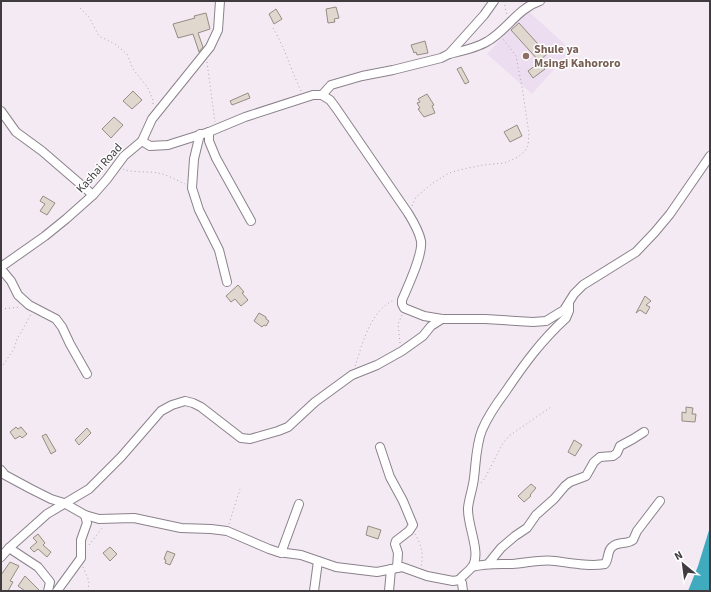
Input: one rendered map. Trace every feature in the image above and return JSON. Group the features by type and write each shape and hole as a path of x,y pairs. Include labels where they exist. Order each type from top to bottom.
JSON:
{"street":[{"name":"Kashai Road","path":"1,268 45,236 93,195 124,156 142,141 152,119 206,54 218,30 220,1"},
{"path":"449,54 484,16 494,1"},
{"path":"322,95 331,85 362,76 441,58 487,42 508,26 528,6 540,1"},
{"path":"142,141 150,146 168,145 303,97 322,95 330,100 336,108 417,229 421,241 417,262 404,296 402,304 404,308 424,316 442,319 485,319 533,322 546,321 564,310 570,303 574,294 583,285 636,252 670,214 710,156"},
{"path":"1,111 16,132 42,151 93,195"},
{"path":"212,130 209,141 216,158 251,221"},
{"path":"200,134 194,159 192,188 199,210 219,250 227,282"},
{"path":"1,268 11,281 18,295 32,307 50,314 56,319 62,327 87,374"},
{"path":"1,470 5,475 20,483 64,503 85,515 99,519 134,518 181,528 227,531 269,549 301,555 336,567 377,572 394,568 407,568 420,574 453,581 459,580 472,567 476,559 468,509 474,480 478,442 482,430 489,415 531,355 566,318 570,303"},
{"path":"1,557 47,514 89,489 121,457 161,411 168,406 185,402 193,403 201,407 241,438 250,438 288,427 315,402 352,375 377,365 402,351 422,336 431,326 442,319"},
{"path":"488,564 501,548 527,528 536,515 554,499 565,486 570,482 586,476 594,462 600,457 613,456 617,454 620,446 644,432"},
{"path":"380,447 390,477 412,521 412,528 396,541 398,553 389,591"},
{"path":"472,567 483,564 513,564 535,560 570,564 605,564 607,562 610,549 617,543 625,544 633,540 637,531 660,501"},
{"path":"280,552 299,504"},
{"path":"57,591 80,558 81,540 87,523 85,515"},
{"path":"9,548 38,568 50,582 48,591"},
{"path":"314,591 318,561"},
{"path":"459,580 462,583 463,591"}],"path":[{"path":"504,1 508,26"},
{"path":"80,8 89,18 99,36 115,44 127,54 133,69 148,88 153,100 152,106"},
{"path":"273,28 282,43 303,97"},
{"path":"408,214 416,197 433,183 449,173 483,165 505,163 518,157 528,146 529,134 516,56 499,33"},
{"path":"206,54 212,130"},
{"path":"116,167 127,171 137,170 167,175 192,188"},
{"path":"352,375 374,317 387,304 404,296"},
{"path":"1,309 32,307"},
{"path":"1,368 14,349 16,338 32,307"},
{"path":"402,351 398,324 404,308"},
{"path":"480,484 485,478 503,443 509,436 550,407"},
{"path":"227,531 240,489"},
{"path":"88,591 89,581 80,558 107,519"},
{"path":"412,528 417,536 423,561 420,574"}],"shaded area":[{"path":"527,10 571,50 532,94 487,54"}],"water":[{"path":"710,527 710,591 688,591 698,566"}],"building":[{"path":"336,7 339,18 334,19 335,22 328,23 326,9"},
{"path":"276,9 282,19 274,24 269,14"},
{"path":"206,13 210,29 198,33 203,47 199,52 193,34 178,38 173,24 195,18 194,16"},
{"path":"519,23 547,54 539,61 511,30"},
{"path":"425,41 428,53 417,55 416,52 414,53 411,45"},
{"path":"540,62 545,69 533,78 528,71"},
{"path":"461,67 469,82 465,84 457,69"},
{"path":"133,91 142,100 132,109 123,101"},
{"path":"248,93 250,98 232,105 230,101"},
{"path":"427,94 434,105 432,106 435,113 424,117 418,109 420,108 417,103 420,102 418,99"},
{"path":"114,117 123,125 111,138 102,129"},
{"path":"517,125 522,136 510,142 504,132"},
{"path":"43,196 55,203 47,215 40,211 45,204 40,201"},
{"path":"238,285 248,300 241,306 235,299 231,302 226,296"},
{"path":"645,296 651,301 646,305 650,307 646,314 640,310 636,313"},
{"path":"259,313 266,317 269,321 266,326 264,325 262,327 254,321"},
{"path":"686,407 693,408 692,414 696,414 695,422 682,421 682,412 686,413"},
{"path":"16,427 18,429 21,427 27,434 22,438 20,436 15,439 10,432"},
{"path":"87,428 91,433 79,445 75,440"},
{"path":"46,434 56,451 51,454 42,436"},
{"path":"574,440 582,445 575,456 568,452"},
{"path":"531,484 536,488 530,495 531,496 524,502 518,496"},
{"path":"368,526 381,530 378,539 366,535"},
{"path":"38,534 45,543 43,545 51,552 47,557 38,549 34,552 30,548 37,542 33,538"},
{"path":"110,547 117,554 110,561 103,553"},
{"path":"167,551 175,554 170,565 165,563 166,560 164,559"},
{"path":"10,562 19,566 10,581 13,582 8,591 1,591 1,575"},
{"path":"25,576 40,591 25,591 18,586"}],"place":[{"name":"Shule ya Msingi Kahororo","path":"526,56"}]}
